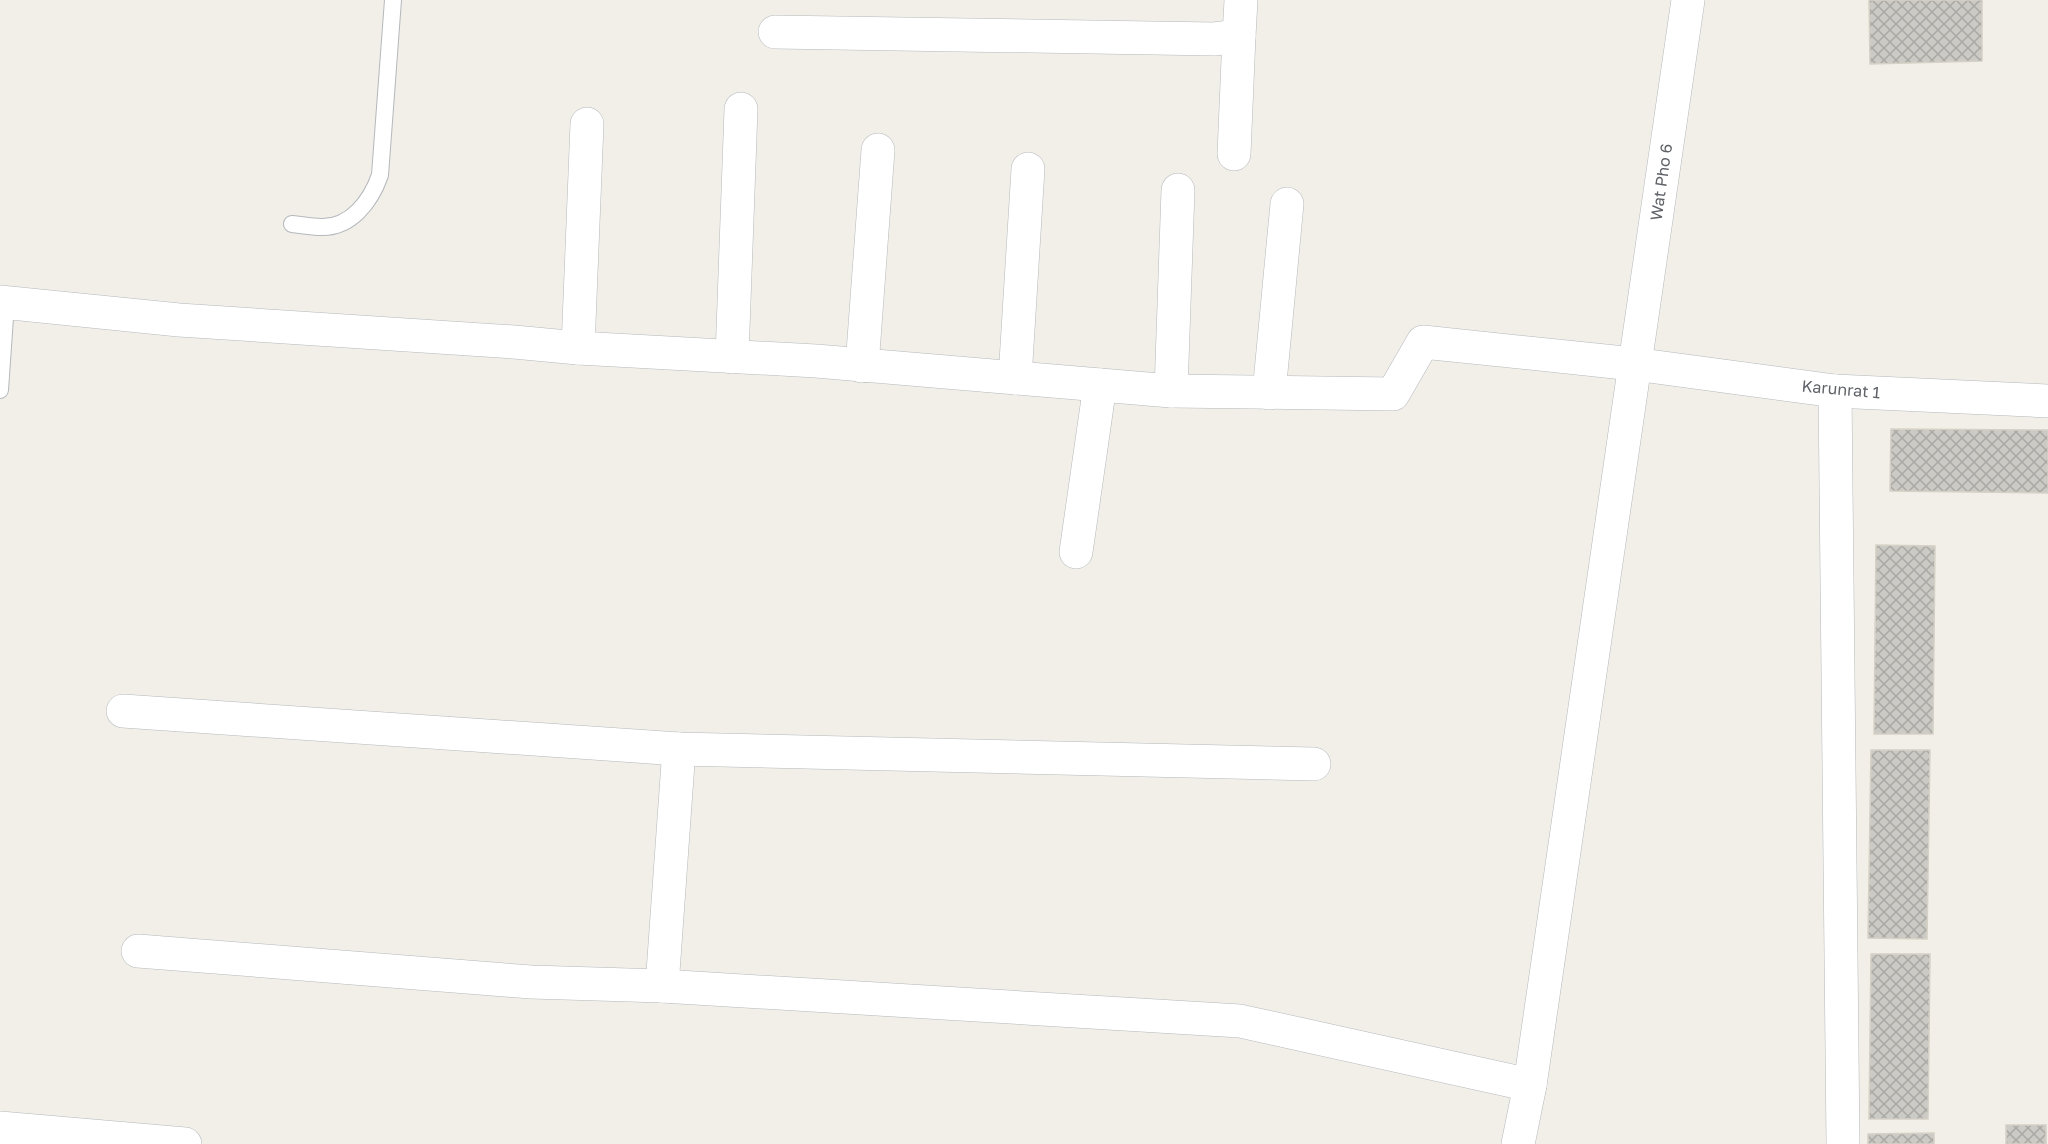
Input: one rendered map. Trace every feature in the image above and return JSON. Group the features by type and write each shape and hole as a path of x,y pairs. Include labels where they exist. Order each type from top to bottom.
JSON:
{"street":[{"path":"1234,154 1241,0"},
{"name":"Wat Pho 6","path":"1518,1144 1530,1085 1688,0"},
{"path":"775,32 1138,37 1194,40 1239,36"},
{"path":"732,357 741,109"},
{"path":"578,348 587,124"},
{"path":"862,366 878,150"},
{"path":"1016,378 1028,169"},
{"path":"1171,391 1178,190"},
{"path":"3,302 179,320 862,366 1171,391 1269,393 1287,204"},
{"name":"Karunrat 1","path":"1269,393 1393,394 1424,342 1635,363 1835,391 2048,401"},
{"path":"1076,552 1100,385"},
{"path":"1835,391 1843,1144"},
{"path":"123,711 679,749 1314,764"},
{"path":"662,986 679,749"},
{"path":"138,951 531,982 662,986 1240,1021 1530,1085"},
{"path":"0,1128 185,1144"}],"lane":[{"path":"292,224 322,228 346,221 365,205 374,191 380,175 393,0"},
{"path":"0,390 3,302"}],"building":[{"path":"1869,0 1982,0 1982,61 1870,64"},
{"path":"1891,429 2048,430 2048,493 1890,491"},
{"path":"1876,545 1935,546 1933,734 1874,734"},
{"path":"1871,750 1930,750 1927,939 1868,938"},
{"path":"1871,954 1930,954 1928,1119 1869,1119"},
{"path":"2006,1125 2046,1125 2046,1144 2006,1144"},
{"path":"1934,1133 1934,1144 1868,1144 1868,1134"}]}
